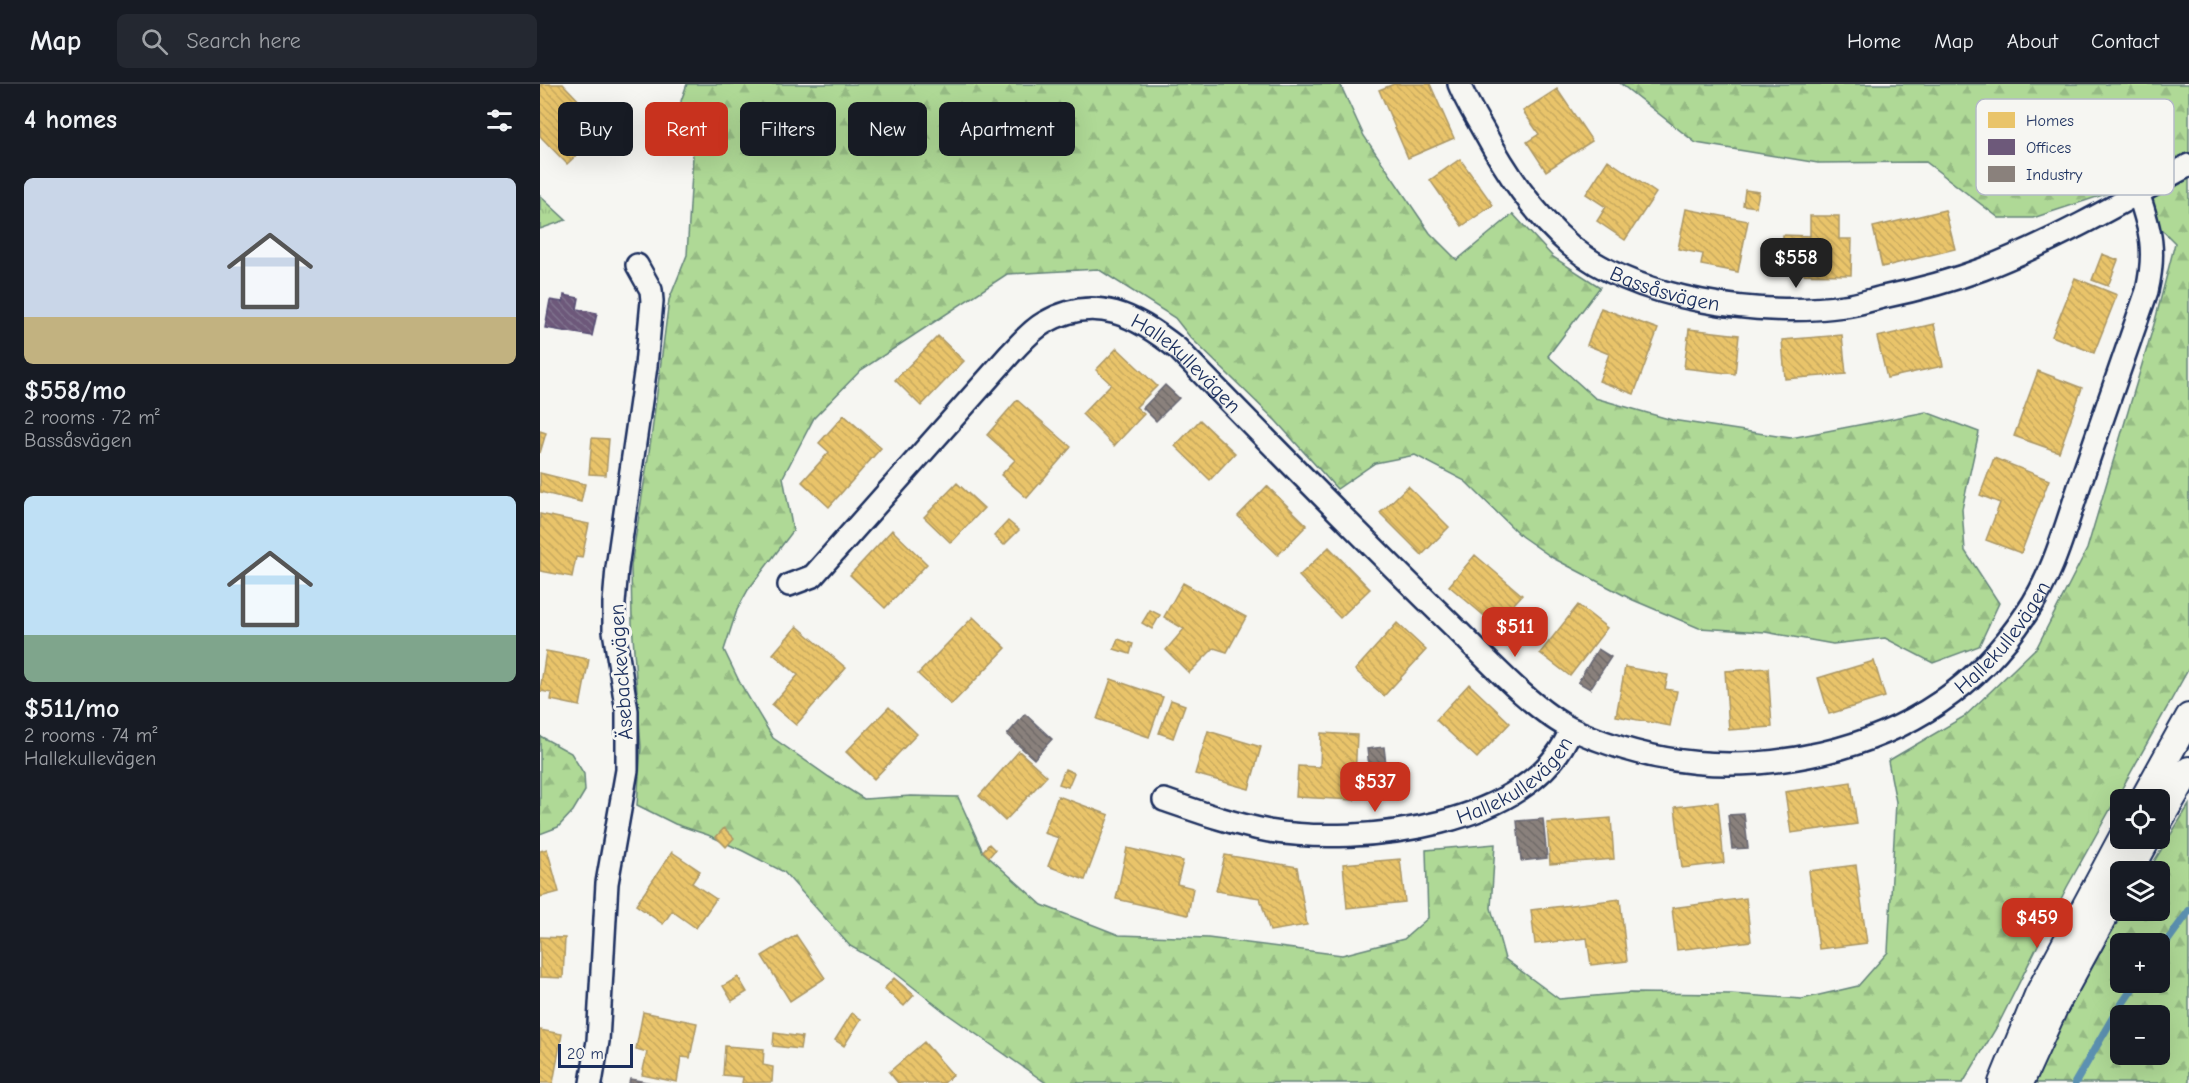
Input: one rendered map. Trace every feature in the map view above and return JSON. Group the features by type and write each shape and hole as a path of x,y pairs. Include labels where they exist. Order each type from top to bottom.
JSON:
{"street":[{"name":"Bassåsvägen","path":"1459,84 1504,168 1532,206 1572,247 1608,270 1658,290 1709,303 1774,310 1844,306 1911,291 1981,269 2023,252 2134,195"},
{"name":"Bassåsvägen","path":"2174,173 2189,165"},
{"name":"Hallekullevägen","path":"789,585 813,576 1010,354 1042,324 1064,314 1089,309 1116,312 1153,329 1178,349 1401,576 1519,690 1571,729 1641,755 1685,763 1720,765 1807,757 1874,739 1922,715 1965,684 1998,650 2028,612 2052,565 2150,281 2151,232 2139,195"},
{"name":"Äsebackevägen","path":"591,1083 598,1041 607,883 627,770 627,711 615,631 614,603 646,366 652,301 651,290 637,265"},
{"path":"2149,789 2189,717"},
{"name":"Hallekullevägen","path":"1164,800 1223,821 1271,831 1325,836 1385,832 1437,823 1506,798 1529,783 1555,758 1571,729"},
{"path":"2170,802 2189,770"},
{"path":"2002,1083 2038,995 2116,849"},
{"path":"2020,1083 2055,1006 2110,905"}],"green space":[{"path":"687,84 1340,84 1364,136 1430,233 1457,260 1513,214 1553,257 1600,287 1548,356 1595,398 1672,420 1791,438 1926,412 1979,432 1962,509 1965,551 1999,603 1979,646 1933,663 1885,638 1833,644 1765,632 1699,628 1633,600 1553,558 1521,536 1465,481 1415,455 1375,463 1337,489 1276,421 1190,337 1175,318 1098,269 1007,274 861,370 814,418 783,477 793,531 748,590 737,610 724,650 740,683 773,738 864,799 911,796 958,797 983,852 1042,905 1119,935 1208,938 1342,955 1404,939 1428,918 1426,850 1495,844 1491,908 1505,959 1559,999 1630,993 1731,994 1802,999 1858,986 1888,952 1896,802 1888,761 1965,716 2037,647 2087,549 2155,321 2175,243 2127,195 2174,195 2174,99 1976,99 1976,195 2103,195 2033,218 1999,218 1926,162 1818,163 1696,143 1621,84 2189,84 2189,668 2122,789 2110,789 2110,810 2067,887 1998,1025 1963,1083 1046,1083 946,1013 889,968 850,946 784,872 708,835 675,824 637,805 641,747 632,623 631,566 651,439 669,300 687,255 693,156 728,156 728,102 681,102"},
{"path":"540,196 566,220 540,229"},
{"path":"540,736 571,753 584,774 585,791 573,811 558,827 540,834"},
{"path":"2189,805 2189,1083 2033,1083 2049,1040 2110,935 2110,993 2170,993 2170,933 2111,933 2118,921 2170,921 2170,861 2154,861 2162,849 2170,849 2170,836"}],"building: Homes":[{"path":"540,84 563,84 580,102 558,102 558,155 540,136"},
{"path":"1394,84 1430,84 1454,138 1408,158 1379,90"},
{"path":"1557,89 1592,141 1546,171 1527,142 1539,134 1523,111"},
{"path":"559,156 575,156 567,164"},
{"path":"1460,159 1493,205 1462,226 1430,180"},
{"path":"1608,160 1656,193 1625,240 1597,221 1606,207 1586,194"},
{"path":"1745,190 1759,192 1756,207 1743,205"},
{"path":"1686,209 1748,221 1738,272 1701,265 1703,254 1678,249"},
{"path":"1945,210 1955,249 1882,267 1873,227"},
{"path":"1810,216 1839,216 1839,239 1852,239 1851,275 1782,274 1783,235 1810,236"},
{"path":"2102,254 2118,260 2108,286 2092,280"},
{"path":"2075,278 2117,295 2094,353 2052,336"},
{"path":"1601,308 1658,329 1634,394 1599,381 1609,354 1587,345"},
{"path":"1934,324 1943,366 1887,378 1877,337"},
{"path":"1689,329 1739,335 1735,374 1684,368"},
{"path":"1842,335 1846,374 1785,379 1782,340"},
{"path":"938,336 964,361 921,406 895,380"},
{"path":"1117,348 1157,386 1136,407 1144,414 1114,446 1082,414 1111,384 1096,370"},
{"path":"2038,371 2082,388 2059,452 2014,436"},
{"path":"1017,400 1071,447 1027,498 1001,475 1015,460 987,435"},
{"path":"844,415 881,448 829,507 802,482 829,452 819,443"},
{"path":"1200,420 1235,453 1210,480 1175,446"},
{"path":"540,431 546,433 540,453"},
{"path":"592,438 609,439 606,475 589,474"},
{"path":"1994,458 2049,480 2021,553 1986,540 2000,503 1980,495"},
{"path":"540,473 585,484 581,502 540,492"},
{"path":"957,483 984,508 951,543 924,517"},
{"path":"1267,486 1307,525 1278,555 1238,516"},
{"path":"1408,486 1449,527 1422,555 1380,513"},
{"path":"540,514 589,524 582,558 576,557 572,577 540,571"},
{"path":"1008,521 1019,530 1004,545 994,536"},
{"path":"892,530 927,564 885,608 850,575"},
{"path":"1329,547 1370,589 1340,618 1299,576"},
{"path":"1475,555 1522,595 1495,625 1449,586"},
{"path":"1183,583 1246,617 1227,652 1214,648 1189,673 1166,650 1184,629 1164,617"},
{"path":"1578,605 1607,628 1570,676 1540,653"},
{"path":"1150,610 1160,615 1152,629 1142,623"},
{"path":"973,617 1006,648 951,705 918,674"},
{"path":"1397,623 1426,650 1384,696 1355,670"},
{"path":"797,626 846,668 796,725 772,705 798,675 773,654"},
{"path":"1118,639 1133,644 1130,654 1114,649"},
{"path":"546,651 589,659 580,706 551,700 552,693 540,691"},
{"path":"1874,661 1885,697 1829,714 1818,678"},
{"path":"1625,667 1668,675 1665,689 1677,691 1670,726 1616,716"},
{"path":"1768,668 1772,727 1729,730 1725,671"},
{"path":"1111,679 1163,697 1149,737 1097,719"},
{"path":"1469,684 1510,723 1477,758 1436,720"},
{"path":"1171,700 1185,705 1173,738 1159,733"},
{"path":"889,707 917,734 874,779 846,752"},
{"path":"1208,731 1261,747 1249,789 1195,774"},
{"path":"1321,733 1357,735 1354,800 1296,797 1298,766 1320,767"},
{"path":"1019,751 1047,776 1005,821 979,796"},
{"path":"1065,769 1074,773 1068,787 1059,784"},
{"path":"1851,782 1857,824 1791,833 1785,792"},
{"path":"1058,796 1109,815 1085,880 1048,866 1059,838 1044,833"},
{"path":"1718,802 1724,863 1682,868 1675,807"},
{"path":"1611,818 1614,859 1550,864 1547,823"},
{"path":"724,828 734,838 726,847 716,837"},
{"path":"989,844 995,850 989,857 983,851"},
{"path":"1127,848 1183,861 1177,884 1193,888 1188,915 1116,899"},
{"path":"547,849 559,892 540,897 540,851"},
{"path":"672,852 700,871 692,883 716,899 696,928 672,911 663,924 636,905"},
{"path":"1225,855 1297,867 1307,925 1270,931 1260,898 1216,891"},
{"path":"1400,859 1405,902 1347,908 1343,864"},
{"path":"1856,865 1867,943 1819,949 1809,871"},
{"path":"1746,898 1751,941 1677,950 1672,908"},
{"path":"1620,899 1627,961 1591,965 1587,938 1535,944 1531,910"},
{"path":"796,935 825,978 790,1001 762,956"},
{"path":"540,937 565,938 563,978 540,977"},
{"path":"738,977 747,992 732,1001 723,986"},
{"path":"894,978 914,995 904,1006 884,989"},
{"path":"643,1012 697,1023 690,1058 681,1057 677,1082 642,1075 647,1052 636,1049"},
{"path":"852,1013 861,1019 844,1046 835,1040"},
{"path":"540,1030 562,1034 553,1083 540,1083"},
{"path":"774,1033 802,1037 800,1049 773,1046"},
{"path":"924,1042 953,1075 944,1083 898,1083 889,1072"},
{"path":"725,1046 764,1049 763,1065 773,1067 772,1082 742,1083 743,1077 723,1075"}],"building: Offices":[{"path":"564,295 579,298 577,309 597,313 592,336 545,328 550,300 563,302"}],"building: Industry":[{"path":"1165,385 1179,398 1156,421 1143,408"},
{"path":"1598,649 1611,657 1590,689 1578,682"},
{"path":"1025,714 1052,739 1034,759 1007,735"},
{"path":"1384,747 1387,773 1370,775 1367,749"},
{"path":"1744,814 1748,848 1732,849 1728,815"},
{"path":"1543,819 1547,858 1521,861 1517,821"},
{"path":"630,1079 652,1083 629,1083"}],"waterway":[{"path":"2170,937 2189,911"},
{"path":"2075,1083 2129,993"}]}
